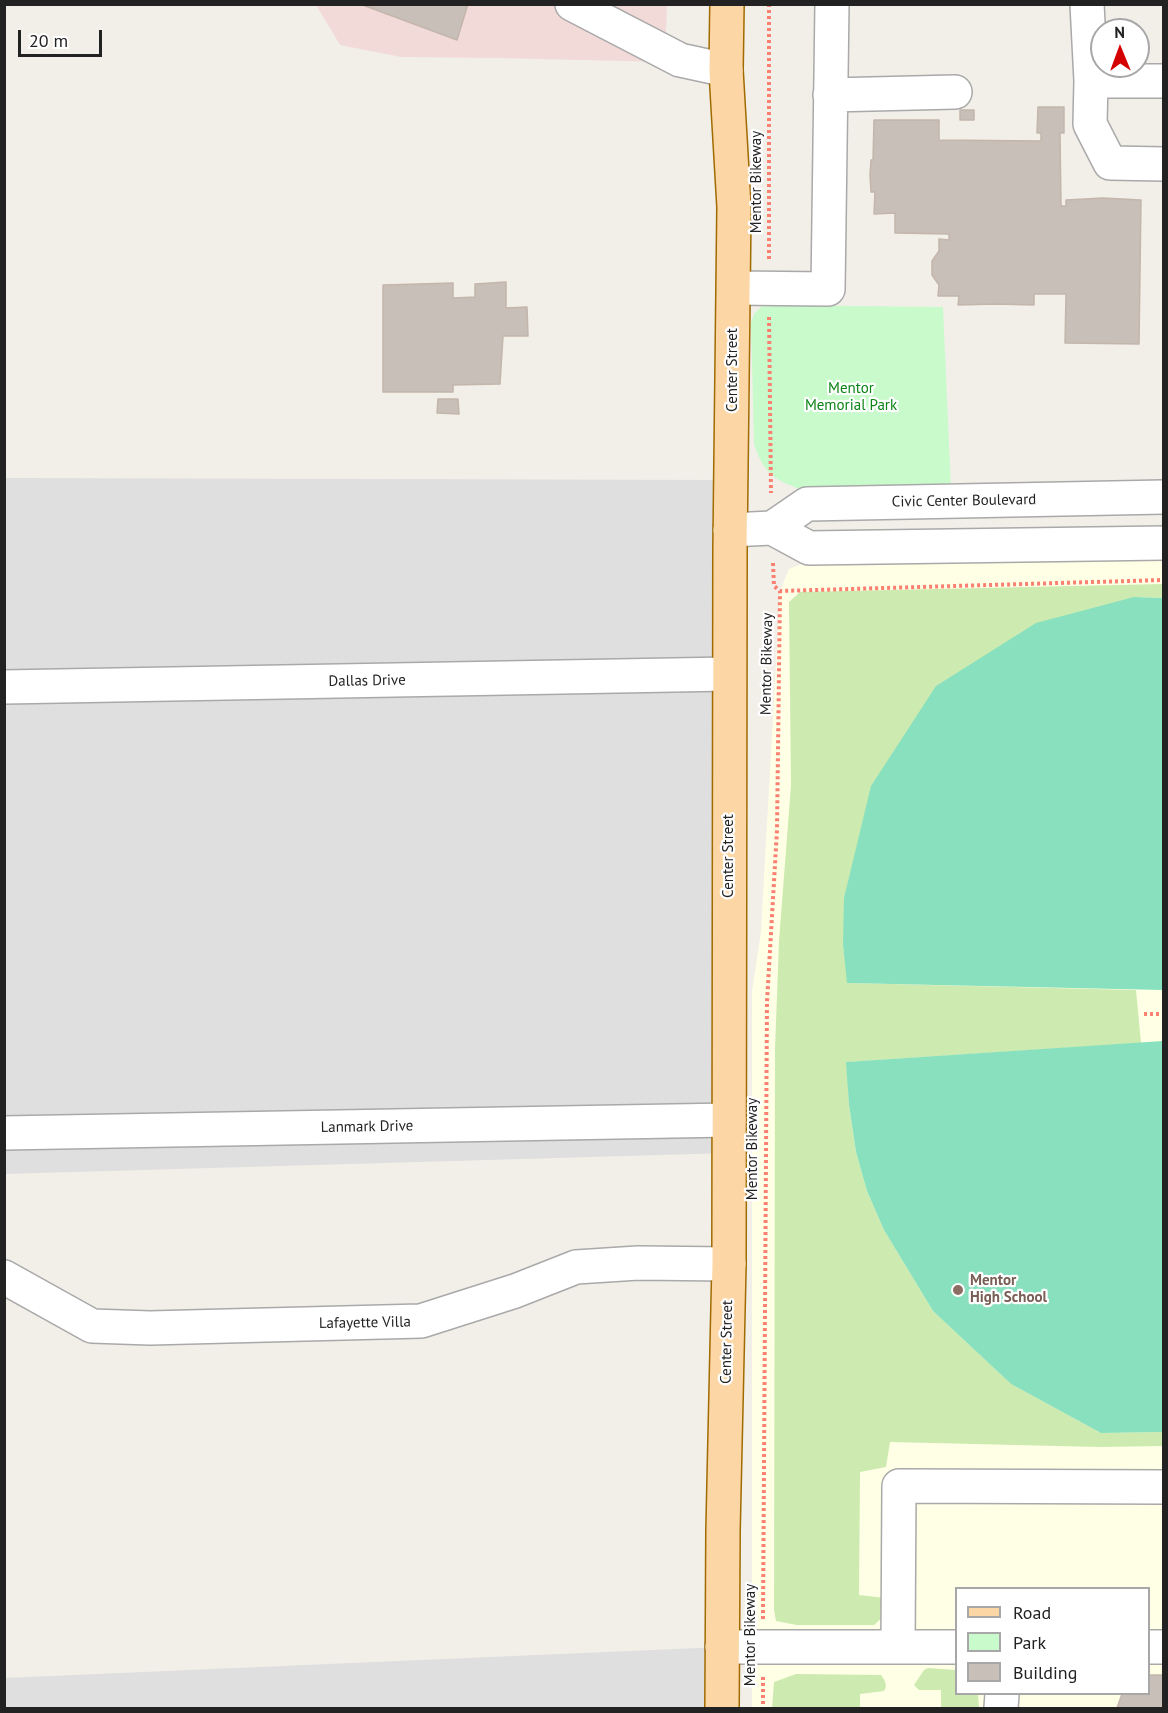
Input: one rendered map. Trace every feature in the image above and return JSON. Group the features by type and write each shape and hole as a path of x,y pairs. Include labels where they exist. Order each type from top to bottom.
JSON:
{"main road":[{"name":"Center Street","path":"722,1708 729,1264 729,674 734,288 734,207 726,70 727,4"}],"street":[{"path":"572,4 680,60 726,70"},
{"path":"734,288 828,289 832,4"},
{"path":"1087,4 1091,81 1090,124 1110,163 1164,164"},
{"path":"1091,81 1164,81"},
{"path":"830,95 955,92"},
{"name":"Civic Center Boulevard","path":"772,528 807,504 1164,497"},
{"path":"730,530 772,528 809,548 1164,543"},
{"name":"Dallas Drive","path":"4,687 729,674"},
{"name":"Lanmark Drive","path":"4,1134 729,1119"},
{"name":"Lafayette Villa","path":"4,1277 92,1326 150,1328 420,1321 515,1291 576,1267 638,1263 729,1264"},
{"path":"898,1647 899,1486 1164,1487"},
{"path":"722,1647 955,1647"}],"path":[{"name":"Mentor Bikeway","path":"769,4 768,289 771,468"},
{"name":"Mentor Bikeway","path":"774,586 780,591 1164,580"},
{"name":"Mentor Bikeway","path":"764,1708 766,1002 777,830 780,591"},
{"path":"1144,1014 1164,1014"}],"shaded area":[{"path":"316,5 667,5 665,62 401,57 340,45"},
{"path":"4,478 732,480 729,1153 5,1174"},
{"name":"Mentor High School","path":"912,557 1163,560 1163,1708 752,1708 752,991 761,932 780,591 789,569 815,559"},
{"path":"722,1647 722,1708 5,1708 4,1678"}],"green space":[{"name":"Mentor Memorial Park","path":"763,305 943,307 951,489 802,490 771,474 762,462 754,444 751,323 754,314"},
{"path":"1163,584 1163,598 1134,597 843,945 848,983 1136,990 1141,1043 847,1062 849,1105 856,1152 867,1191 884,1230 933,1311 1011,1384 1101,1433 1163,1432 1163,1446 1100,1447 890,1442 886,1467 860,1472 859,1595 885,1598 884,1616 874,1625 797,1625 776,1621 774,1610 775,1049 779,941 791,785 789,602 800,592"},
{"path":"1134,597 1163,598 1163,990 847,983 843,945 844,898 871,786 936,686 1036,623"},
{"path":"1163,1041 1163,1432 1101,1433 1011,1384 933,1311 884,1230 867,1191 856,1152 846,1062"},
{"path":"928,1668 955,1670 955,1695 978,1695 979,1708 941,1708 941,1690 919,1690 914,1685 924,1670"},
{"path":"796,1674 881,1675 886,1687 884,1691 860,1694 860,1708 772,1708 774,1682"}],"building":[{"path":"360,4 468,4 457,40"},
{"path":"1038,107 1064,107 1064,133 1060,133 1061,206 1066,206 1066,200 1103,198 1141,200 1139,344 1065,343 1066,294 1034,294 1034,305 958,305 959,296 938,296 939,285 932,275 932,261 939,251 939,239 949,240 949,234 895,233 895,213 874,214 875,192 871,192 870,175 871,160 873,160 874,120 939,120 939,140 1041,141 1041,133 1037,133"},
{"path":"960,110 974,110 974,120 960,120"},
{"path":"506,282 506,308 527,307 528,336 503,336 500,384 453,385 453,392 383,392 383,285 453,283 453,298 475,297 475,284"},
{"path":"438,399 458,399 459,414 437,413"},
{"path":"1150,1675 1164,1675 1164,1708 1117,1708 1122,1695 1150,1695"}],"place":[{"name":"Mentor High School","path":"958,1290"}]}
